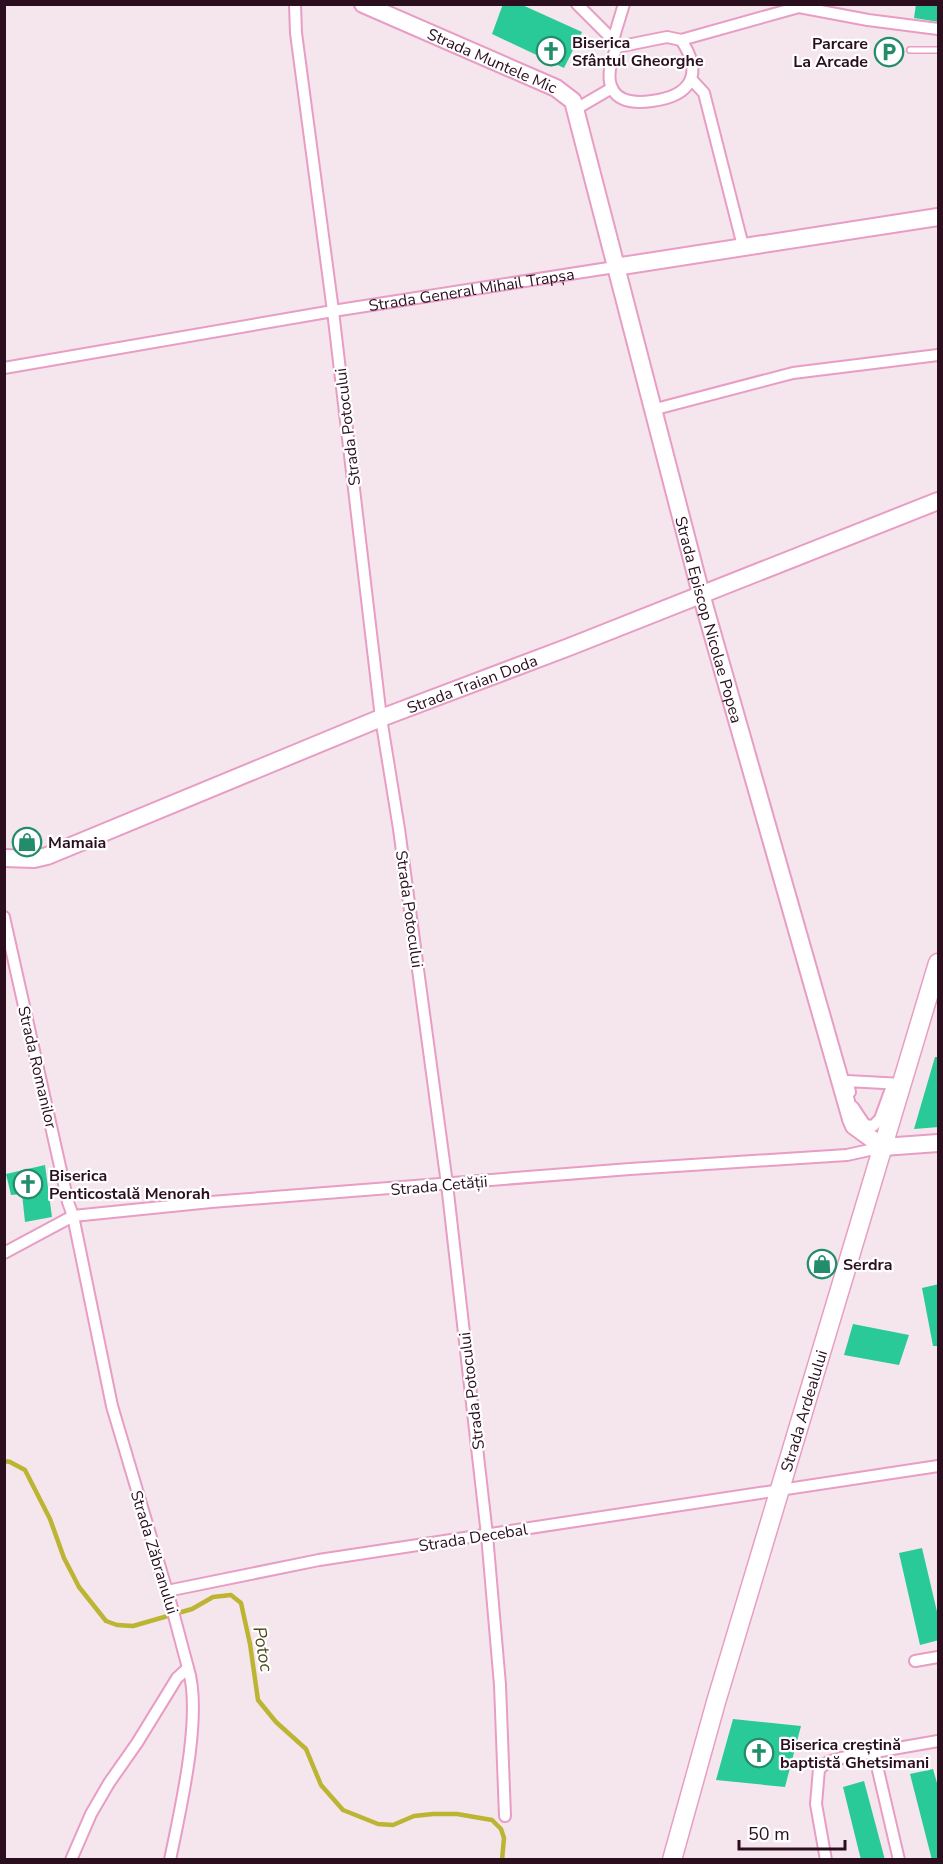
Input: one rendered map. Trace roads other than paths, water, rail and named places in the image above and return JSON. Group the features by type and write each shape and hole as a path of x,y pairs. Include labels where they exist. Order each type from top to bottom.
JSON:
{"main road":[{"name":"Strada Muntele Mic","path":"363,4 556,88 573,101 576,109"},
{"name":"Strada Episcop Nicolae Popea","path":"576,109 701,594 844,1081 854,1126 883,1147"},
{"name":"Strada General Mihail Trapșa","path":"615,267 939,217"},
{"name":"Strada Traian Doda","path":"4,858 34,859 47,856 381,718 939,501"},
{"name":"Strada Ardealului","path":"672,1860 710,1725 883,1147 898,1083 939,963"},
{"path":"883,1147 939,1143"}],"street":[{"name":"Strada Potocului","path":"295,4 296,33 333,311 381,718 399,829 447,1184 488,1535 500,1684 505,1816"},
{"path":"578,4 615,44"},
{"path":"624,4 609,69 612,88 619,98 630,102 665,99 680,93 687,87 691,79 691,60 681,40"},
{"path":"615,44 668,37 681,40 799,6 868,20 939,29"},
{"path":"691,79 704,93 743,246"},
{"path":"576,109 612,88"},
{"name":"Strada General Mihail Trapșa","path":"4,368 333,311 615,267"},
{"path":"652,410 793,373 939,355"},
{"name":"Strada Romanilor","path":"4,917 68,1203 73,1216"},
{"path":"844,1081 898,1083 880,1119 873,1126 865,1125 860,1118 844,1081"},
{"name":"Strada Cetății","path":"4,1253 73,1216 211,1202 717,1162 847,1155 883,1147"},
{"name":"Strada Zăbranului","path":"73,1216 112,1406 192,1682 190,1745 170,1860"},
{"name":"Strada Decebal","path":"167,1591 319,1560 939,1466"},
{"path":"915,1661 939,1657"},
{"path":"71,1860 91,1814 109,1783 177,1678 188,1668"},
{"path":"826,1860 816,1804 819,1769 828,1762 841,1758 939,1741"},
{"path":"874,1753 899,1860"}],"lane":[{"path":"910,50 939,50"}],"waterway":[{"name":"Potoc","path":"4,1461 25,1470 50,1519 64,1558 79,1587 106,1621 117,1625 133,1626 192,1609 213,1597 231,1595 241,1603 258,1700 276,1722 306,1749 321,1785 343,1810 378,1824 393,1825 414,1816 433,1814 457,1814 492,1820 501,1829 504,1838 502,1860"}],"place":[{"name":"Biserica Sfântul Gheorghe","path":"551,51"},
{"name":"Parcare La Arcade","path":"889,52"},
{"name":"Mamaia","path":"27,842"},
{"name":"Biserica Penticostală Menorah","path":"28,1184"},
{"name":"Serdra","path":"822,1264"},
{"name":"Biserica creștină baptistă Ghetsimani","path":"759,1753"}]}
